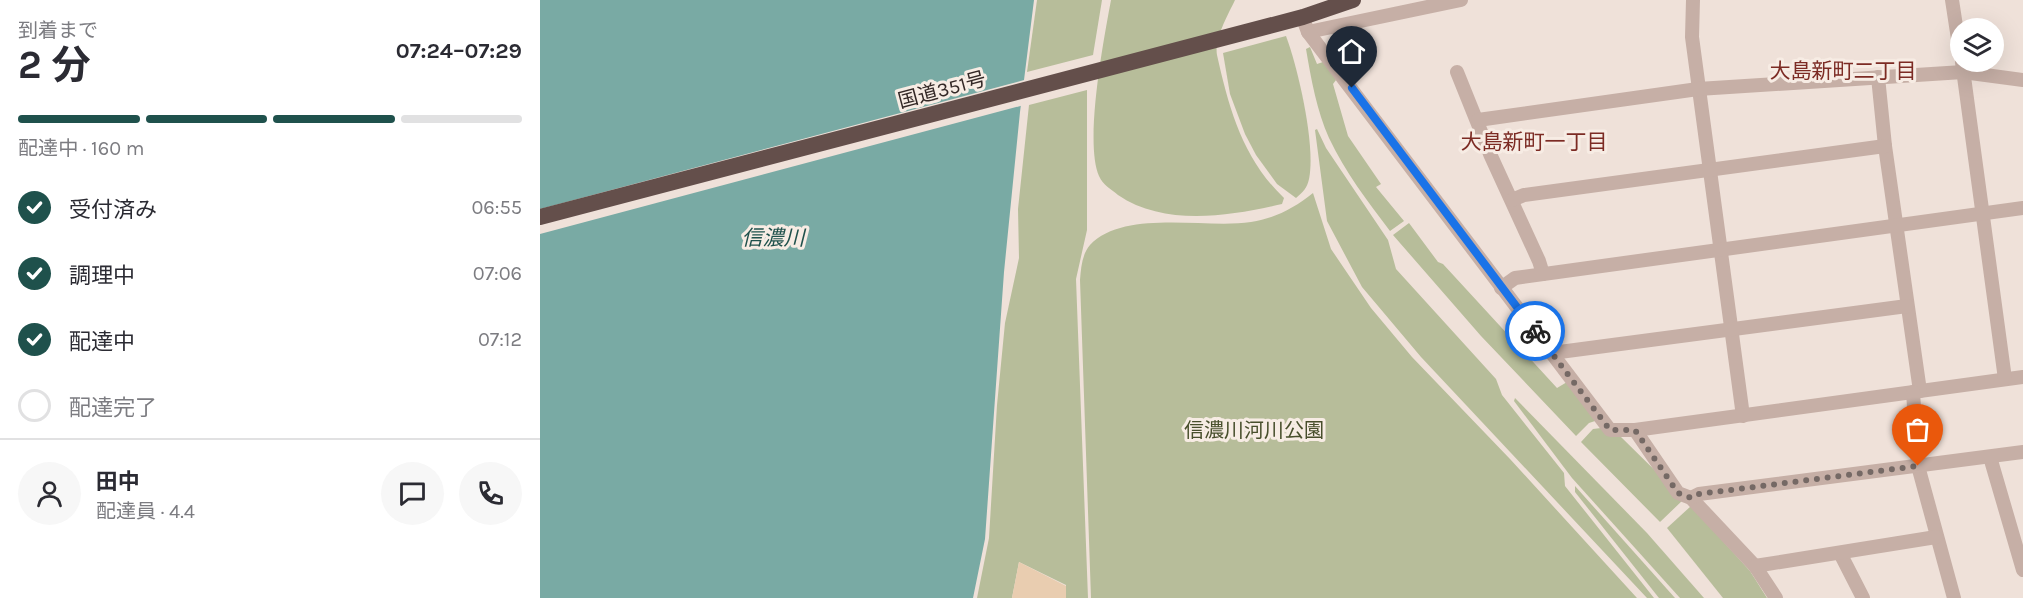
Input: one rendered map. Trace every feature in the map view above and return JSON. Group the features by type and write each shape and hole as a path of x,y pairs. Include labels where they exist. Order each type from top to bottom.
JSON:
{"highway":[{"name":"国道351号","path":"540,217 1276,23 1306,24 1337,3 1353,0"}],"street":[{"path":"1461,0 1306,24 1501,288 1610,430 1635,430 2023,377"},
{"path":"1693,0 1692,37 1698,89 1743,416"},
{"path":"1952,0 1955,18"},
{"path":"1478,120 1698,89 1878,77 1950,69"},
{"path":"1457,72 1543,274"},
{"path":"1964,72 2005,379"},
{"path":"1986,72 2023,80"},
{"path":"1878,77 1885,146 1898,226 1916,391 1918,466 1954,598"},
{"path":"1512,200 1524,195 1885,146"},
{"path":"1501,288 1515,278 2023,208"},
{"path":"1552,353 1907,306"},
{"path":"1635,430 1678,493 1691,498 1755,566 1776,598"},
{"path":"1691,498 1699,494 2023,453"},
{"path":"1990,457 2023,570"},
{"path":"1755,566 1936,537"},
{"path":"1840,553 1863,598"}],"green space":[{"path":"1037,0 1102,0 1093,55 1027,72"},
{"path":"1111,0 1235,0 1220,35 1217,55 1227,95 1240,132 1258,167 1284,198 1282,204 1220,215 1177,215 1156,212 1136,205 1107,187 1099,176 1095,160 1094,115"},
{"path":"1286,36 1296,67 1310,147 1311,165 1308,182 1296,198 1277,184 1256,155 1245,134 1230,94 1223,53"},
{"path":"1310,47 1317,64 1326,61 1336,80 1333,84 1348,136 1381,184 1376,187 1404,221 1390,231 1365,198 1329,138 1312,83 1306,49"},
{"path":"1087,90 1087,230 1076,279 1088,598 1066,598 1066,585 1019,562 1012,598 977,598 989,538 997,405 1005,323 1019,258 1018,209 1029,105"},
{"path":"1317,129 1326,148 1388,240 1396,269 1496,379 1502,395 1564,473 1565,486 1654,598 1647,598 1421,357 1362,287 1327,221 1315,130"},
{"name":"信濃川河川公園","path":"1313,193 1331,249 1371,308 1412,357 1510,459 1637,598 1091,598 1080,280 1082,261 1087,249 1105,234 1123,227 1166,223 1233,224 1269,218 1284,212"},
{"path":"1409,223 1438,262 1443,264 1557,388 1567,382 1598,420 1589,423 1576,436 1481,336 1393,235"},
{"path":"1515,398 1647,533 1704,598 1680,598 1572,478 1514,401"},
{"path":"1601,428 1609,435 1621,437 1684,499 1660,522 1581,442 1593,429"},
{"path":"1575,486 1675,598 1659,598 1575,492"},
{"path":"1691,506 1750,571 1767,598 1723,598 1667,528"}],"sand":[{"path":"1019,562 1066,586 1066,598 1012,598"}],"water":[{"name":"信濃川","path":"540,0 1034,0 1004,272 985,539 973,598 540,598"}],"pier":[{"path":"1028,79 1024,105 540,234 540,209"}],"way so far":[{"path":"1535,331 1610,430 1635,430 1678,493 1691,498 1699,494 1918,466"}],"district":[{"name":"大島新町二丁目","path":"1843,71"},
{"name":"大島新町一丁目","path":"1534,142"}],"route":[{"path":"1352,88 1535,331"}]}
